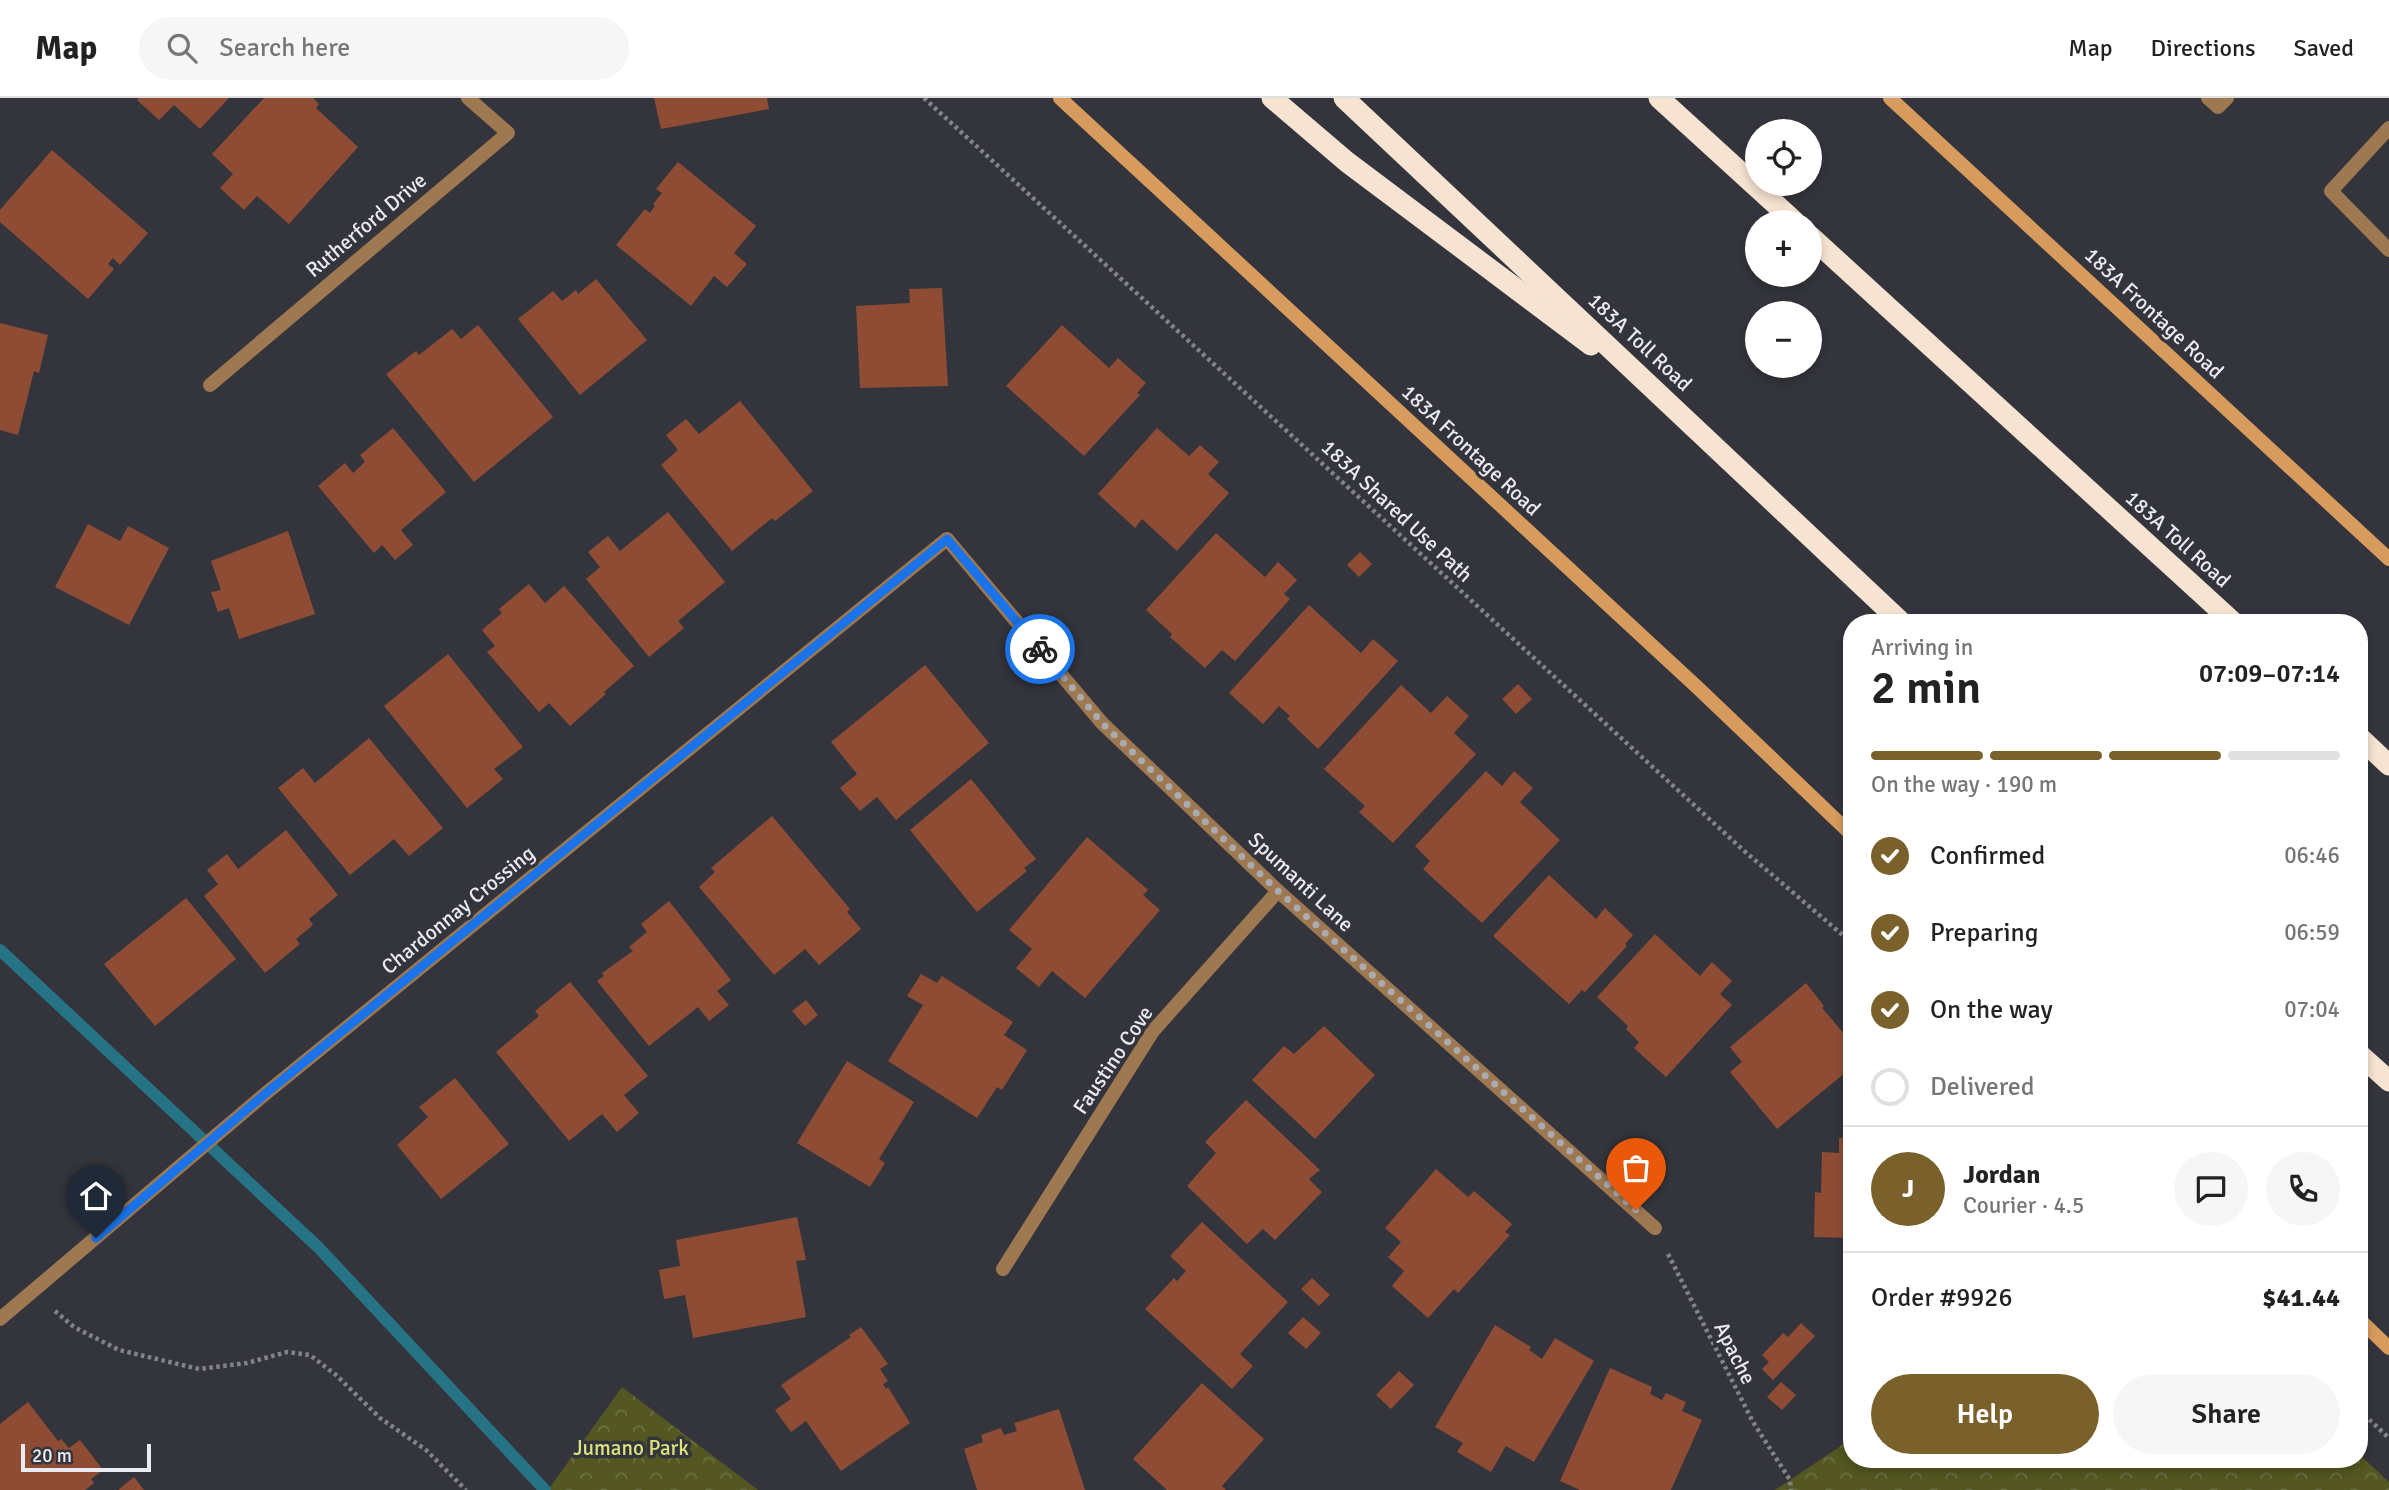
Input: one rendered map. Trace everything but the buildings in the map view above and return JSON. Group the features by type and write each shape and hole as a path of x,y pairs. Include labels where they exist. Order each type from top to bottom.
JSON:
{"highway":[{"path":"1272,98 1347,162 1678,411"},
{"name":"183A Toll Road","path":"1344,98 1892,614"},
{"path":"1658,98 1782,210"},
{"name":"183A Toll Road","path":"1822,247 2224,614"},
{"path":"2368,745 2389,765"},
{"path":"2368,1062 2389,1081"}],"main road":[{"name":"183A Frontage Road","path":"1060,98 1843,826"},
{"name":"183A Frontage Road","path":"1890,98 2389,559"},
{"path":"2368,1328 2389,1348"}],"street":[{"name":"Rutherford Drive","path":"210,385 508,133 468,98"},
{"path":"2208,98 2218,107 2227,98"},
{"path":"2389,128 2331,191 2389,250"},
{"name":"Spumanti Lane","path":"947,539 1102,723 1278,891 1656,1228"},
{"name":"Chardonnay Crossing","path":"0,1319 265,1094 947,539"},
{"name":"Faustino Cove","path":"1003,1269 1153,1031 1278,891"}],"path":[{"name":"183A Shared Use Path","path":"924,98 1742,849 1843,935"},
{"name":"Apache","path":"1656,1228 1753,1422 1790,1480 1791,1490"},
{"path":"32,1293 74,1326 119,1350 200,1369 247,1363 287,1352 310,1355 336,1375 380,1418 426,1450 466,1490"},
{"path":"2368,1418 2389,1438"}],"green space":[{"name":"Jumano Park","path":"622,1387 758,1490 548,1490"},
{"path":"1843,1444 1843,1468 2368,1468 2368,1462 2389,1482 2389,1490 1775,1490"}],"waterway":[{"path":"0,950 318,1247 545,1490"}],"way so far":[{"path":"1040,649 1102,723 1278,891 1636,1210"}],"route":[{"path":"96,1238 265,1094 947,539 1040,649"}]}
